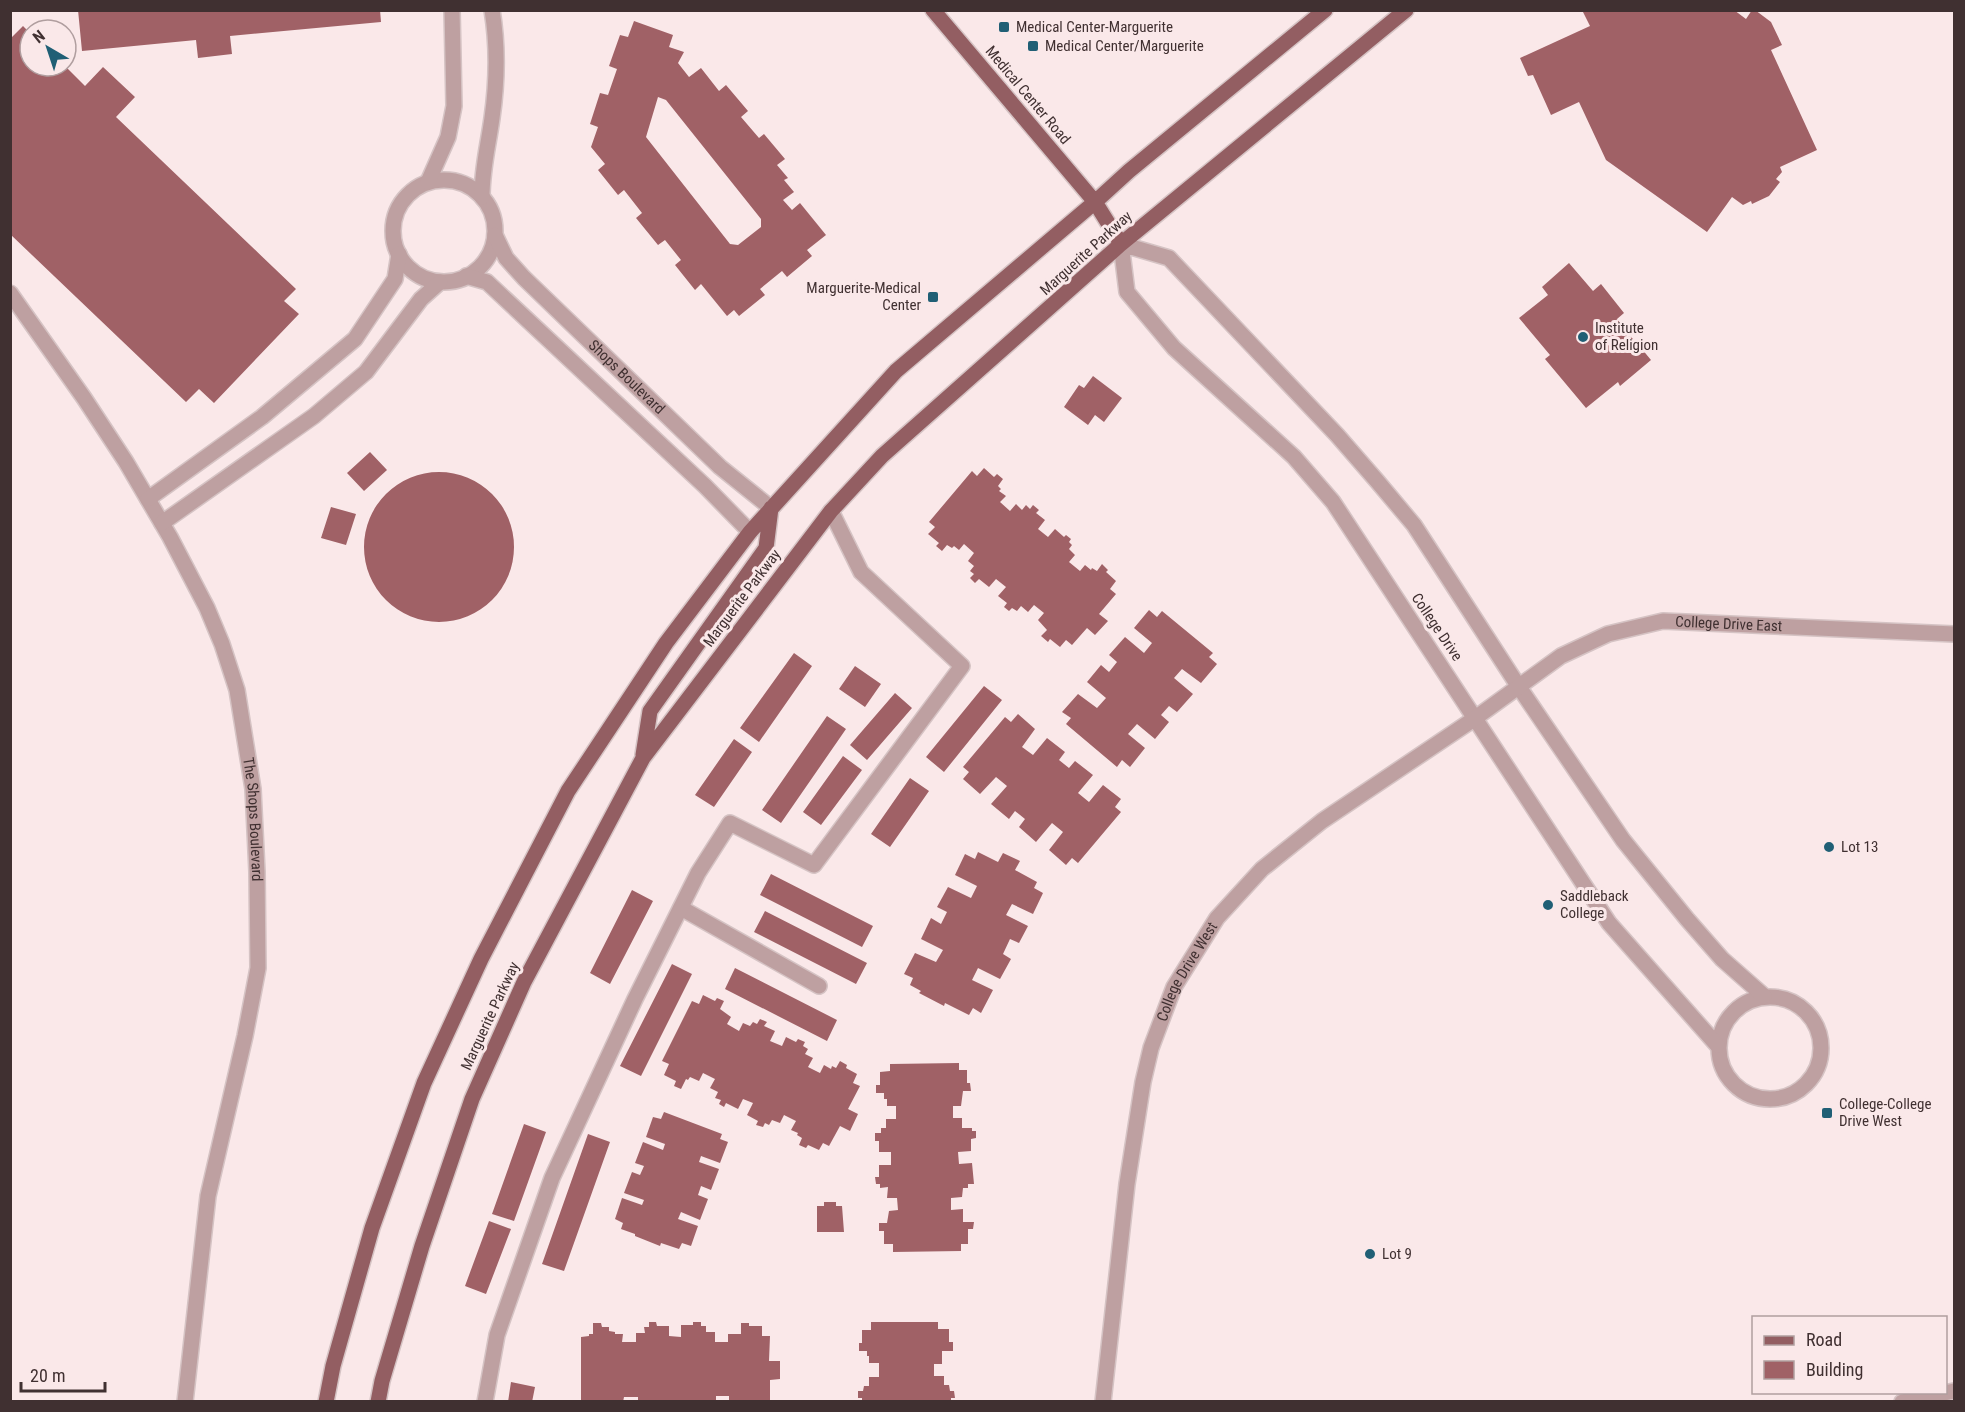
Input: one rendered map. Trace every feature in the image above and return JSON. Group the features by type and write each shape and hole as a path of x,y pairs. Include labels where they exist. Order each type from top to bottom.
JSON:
{"main road":[{"name":"Medical Center Road","path":"933,10 1095,202"},
{"path":"326,1401 333,1366 372,1228 424,1083 481,959 568,791 666,643 750,532 896,371 1129,171 1325,10"},
{"name":"Marguerite Parkway","path":"378,1401 422,1245 472,1099 524,982 643,758 831,510 882,456 1121,244 1406,10"},
{"name":"College Drive","path":"1095,202 1121,244"},
{"path":"643,758 650,711 766,548 771,508"}],"street":[{"path":"428,182 448,137 454,106 452,10"},
{"name":"Shops Boulevard","path":"492,10 497,73 482,173 482,197 494,219 495,235 506,258 720,467 771,508"},
{"path":"482,197 474,189 450,180 428,182 419,186 407,196 398,209 393,224 394,239 399,254 408,267 421,276 440,282 451,281 477,269 492,248 495,235"},
{"name":"College Drive","path":"1121,244 1168,258 1337,435 1414,525 1519,687 1623,840 1722,960 1764,996 1781,997 1797,1004 1810,1014 1818,1028 1821,1044 1820,1060 1813,1075 1802,1088 1788,1096 1772,1100 1756,1098 1741,1091 1728,1079 1720,1063 1717,1045 1609,923 1333,502 1294,457 1174,348 1127,292 1121,244"},
{"path":"148,499 262,417 355,339 395,279 399,254"},
{"name":"Shops Boulevard","path":"466,276 487,282 705,486 750,532"},
{"path":"162,523 314,416 366,372 421,299 440,282"},
{"name":"The Shops Boulevard","path":"10,293 84,398 148,499 207,608 237,690 253,789 258,968 245,1036 208,1196 184,1401"},
{"path":"485,1401 497,1335 552,1178 635,999 698,873 730,823 814,865 962,666 861,572 831,510"},
{"name":"College Drive East","path":"1519,687 1562,656 1608,634 1663,621 1954,634"},
{"name":"College Drive West","path":"1103,1401 1127,1184 1143,1082 1151,1048 1174,987 1217,918 1262,869 1322,820 1519,687"},
{"path":"681,908 819,986"},
{"path":"1717,1045 1727,1018 1750,1000 1764,996"},
{"path":"1902,1401 1938,1394"}],"building":[{"path":"78,10 380,10 381,22 230,36 232,54 198,58 196,40 82,51"},
{"path":"1582,10 1734,10 1746,19 1752,10 1755,10 1771,22 1782,45 1771,50 1817,150 1780,167 1782,172 1776,179 1780,182 1769,196 1752,204 1751,201 1743,205 1732,197 1707,232 1606,160 1579,102 1551,115 1533,75 1528,76 1520,58 1590,26"},
{"path":"634,21 673,35 669,47 684,52 678,63 689,77 701,68 719,91 726,85 748,111 741,117 759,138 764,134 785,159 777,165 788,178 784,180 794,192 783,200 792,210 800,203 826,235 807,250 812,256 787,277 782,271 760,289 765,295 739,316 734,310 727,316 701,284 695,290 675,265 681,260 665,240 658,245 636,218 642,213 624,190 618,195 598,170 605,164 591,147 598,127 590,124 600,93 608,95 617,69 609,66 620,35 628,37","holes":["658,97 666,100 761,219 761,227 738,245 730,244 646,137"]},
{"path":"18,31 18,78 77,78 85,86 103,67 135,97 116,117 296,289 284,301 299,314 214,403 199,389 186,402 10,234 10,39"},
{"name":"Institute of Religion","path":"1569,263 1593,291 1601,284 1624,313 1617,319 1651,360 1620,386 1618,382 1586,408 1545,359 1550,355 1519,318 1548,295 1542,287"},
{"path":"1093,376 1122,398 1104,422 1095,415 1088,425 1064,407 1079,385 1084,388"},
{"path":"370,452 387,470 364,491 347,473"},
{"path":"984,468 994,477 997,474 1003,479 998,486 1001,489 999,491 1006,496 1000,502 1010,511 1016,504 1022,510 1026,505 1030,509 1033,505 1039,510 1036,513 1045,520 1038,529 1048,537 1055,529 1064,537 1066,535 1071,539 1069,542 1072,545 1069,549 1075,555 1069,562 1080,571 1085,565 1097,571 1102,564 1108,570 1106,572 1116,581 1110,589 1116,594 1099,614 1108,621 1095,635 1087,628 1072,645 1066,640 1060,647 1050,639 1048,642 1041,636 1047,630 1038,620 1044,613 1034,605 1028,612 1021,606 1017,611 1012,608 1009,611 1004,607 1007,603 998,596 1006,587 996,579 989,587 979,579 975,583 970,578 974,574 970,571 974,566 968,561 974,553 964,544 959,550 947,545 942,551 936,546 939,543 928,534 935,527 929,522 972,471 977,476"},
{"path":"439,472 468,477 481,484 492,494 502,505 509,518 514,547 509,576 502,589 492,600 481,610 468,617 439,622 410,617 397,610 386,600 376,589 369,576 364,547 369,518 376,505 386,494 397,484 410,477"},
{"path":"331,507 356,514 346,545 321,538"},
{"path":"1149,610 1157,617 1162,611 1213,653 1209,657 1217,664 1201,683 1182,669 1174,678 1193,694 1177,712 1169,706 1161,715 1169,722 1155,739 1137,724 1128,734 1145,748 1130,767 1122,760 1117,767 1066,724 1071,718 1062,712 1078,694 1097,708 1106,698 1087,682 1101,665 1109,672 1117,662 1109,655 1125,637 1144,653 1152,643 1134,628"},
{"path":"794,653 812,666 759,742 740,728"},
{"path":"855,666 881,684 865,707 839,689"},
{"path":"984,686 1002,700 944,772 926,757"},
{"path":"895,693 912,708 867,760 850,745"},
{"path":"1018,714 1035,729 1022,747 1033,755 1047,738 1065,752 1059,760 1069,768 1075,761 1093,775 1078,793 1089,802 1103,785 1121,799 1115,807 1121,812 1078,863 1072,858 1066,865 1049,850 1063,832 1052,823 1036,842 1019,827 1025,819 1015,811 1009,819 991,804 1007,786 996,777 980,794 963,779 969,772 963,767 1005,717 1011,722"},
{"path":"827,716 846,729 781,823 762,810"},
{"path":"734,739 752,752 714,807 695,795"},
{"path":"843,756 862,770 821,825 803,812"},
{"path":"910,778 929,791 890,847 871,834"},
{"path":"978,852 998,862 1003,853 1020,861 1015,870 1037,882 1034,888 1043,893 1033,914 1012,904 1006,915 1028,926 1019,943 1010,939 1003,954 1011,959 1000,979 978,968 972,980 993,990 981,1013 973,1008 969,1015 945,1003 944,1006 919,993 921,991 910,985 913,978 904,974 915,953 936,962 943,950 921,939 931,918 941,924 947,912 937,907 948,887 971,898 977,886 955,875 965,854 975,859"},
{"path":"771,874 873,926 862,947 760,895"},
{"path":"632,890 653,901 610,984 590,973"},
{"path":"765,911 867,963 856,984 754,932"},
{"path":"672,964 692,974 641,1076 620,1066"},
{"path":"735,968 837,1020 827,1041 725,989"},
{"path":"703,995 715,1001 717,998 724,1001 720,1009 731,1017 727,1024 739,1031 743,1023 750,1026 753,1022 757,1024 760,1019 767,1022 764,1026 775,1031 770,1041 782,1046 786,1037 796,1042 798,1039 805,1042 803,1046 808,1049 805,1054 813,1058 808,1067 820,1073 824,1065 831,1069 832,1066 836,1068 840,1061 847,1065 846,1068 857,1074 853,1083 860,1086 848,1109 858,1114 850,1131 840,1126 829,1146 823,1143 819,1150 808,1145 806,1148 799,1145 802,1138 797,1135 798,1133 791,1130 796,1121 784,1115 780,1123 772,1120 769,1125 765,1123 763,1127 756,1125 758,1121 747,1115 753,1103 743,1099 738,1109 726,1103 724,1107 719,1104 721,1100 715,1098 718,1092 710,1088 715,1079 703,1073 699,1081 690,1077 686,1079 681,1089 674,1086 676,1081 664,1075 669,1064 662,1061 692,1001 699,1004"},
{"path":"959,1063 959,1070 967,1070 967,1083 970,1083 971,1091 963,1091 961,1106 953,1106 953,1118 962,1118 962,1128 972,1128 972,1131 976,1131 976,1138 971,1139 971,1151 958,1152 959,1164 972,1163 974,1184 968,1184 968,1188 963,1188 962,1197 951,1198 951,1210 963,1209 963,1222 974,1222 973,1229 968,1229 968,1244 961,1244 961,1251 893,1252 893,1244 884,1244 884,1231 879,1231 879,1223 887,1223 889,1211 898,1210 897,1198 887,1198 888,1187 880,1188 880,1184 876,1184 875,1177 879,1177 879,1165 891,1165 891,1152 879,1152 879,1141 875,1141 875,1133 881,1133 881,1128 886,1128 886,1119 896,1119 896,1106 887,1106 884,1093 876,1093 876,1085 880,1085 880,1072 890,1071 890,1064"},
{"path":"664,1112 722,1134 720,1139 728,1142 720,1163 701,1156 699,1162 719,1169 711,1190 701,1186 698,1195 708,1199 700,1220 681,1212 678,1219 698,1226 691,1246 682,1243 679,1249 661,1243 660,1246 635,1236 621,1229 623,1223 615,1219 622,1198 642,1205 644,1200 624,1193 632,1172 640,1175 644,1166 635,1163 643,1142 663,1150 665,1144 646,1137 653,1117 661,1119"},
{"path":"524,1124 546,1132 514,1221 492,1214"},
{"path":"588,1134 610,1142 564,1271 542,1264"},
{"path":"824,1202 836,1202 836,1206 842,1206 844,1232 817,1232 817,1206 824,1206"},
{"path":"489,1221 511,1229 486,1294 465,1286"},
{"path":"649,1322 656,1322 657,1326 669,1326 669,1336 681,1337 681,1325 701,1322 701,1326 706,1326 706,1332 715,1332 715,1342 728,1342 728,1334 741,1334 741,1323 749,1323 749,1326 762,1326 762,1336 770,1336 769,1361 780,1361 780,1379 770,1380 770,1402 729,1402 729,1396 716,1396 716,1402 638,1402 638,1397 624,1397 623,1402 581,1402 581,1337 593,1334 593,1323 601,1323 602,1327 609,1327 609,1331 615,1334 623,1334 622,1342 636,1342 636,1333 645,1333 644,1327 649,1327"},
{"path":"871,1322 938,1322 938,1329 949,1329 949,1342 953,1342 953,1351 942,1351 942,1364 934,1364 934,1376 944,1376 944,1385 949,1385 950,1391 954,1391 955,1398 951,1398 951,1402 862,1402 862,1398 858,1398 858,1391 863,1391 864,1386 869,1386 869,1377 879,1377 879,1363 869,1363 867,1351 859,1351 859,1343 862,1343 862,1330 871,1330"},
{"path":"511,1382 535,1387 532,1402 508,1402"}],"place":[{"name":"Medical Center-Marguerite","path":"1004,27"},
{"name":"Medical Center/Marguerite","path":"1033,46"},
{"name":"Marguerite-Medical Center","path":"933,297"},
{"name":"Institute of Religion","path":"1583,337"},
{"name":"Lot 13","path":"1829,847"},
{"name":"Saddleback College","path":"1548,905"},
{"name":"College-College Drive West","path":"1827,1113"},
{"name":"Lot 9","path":"1370,1254"}]}
